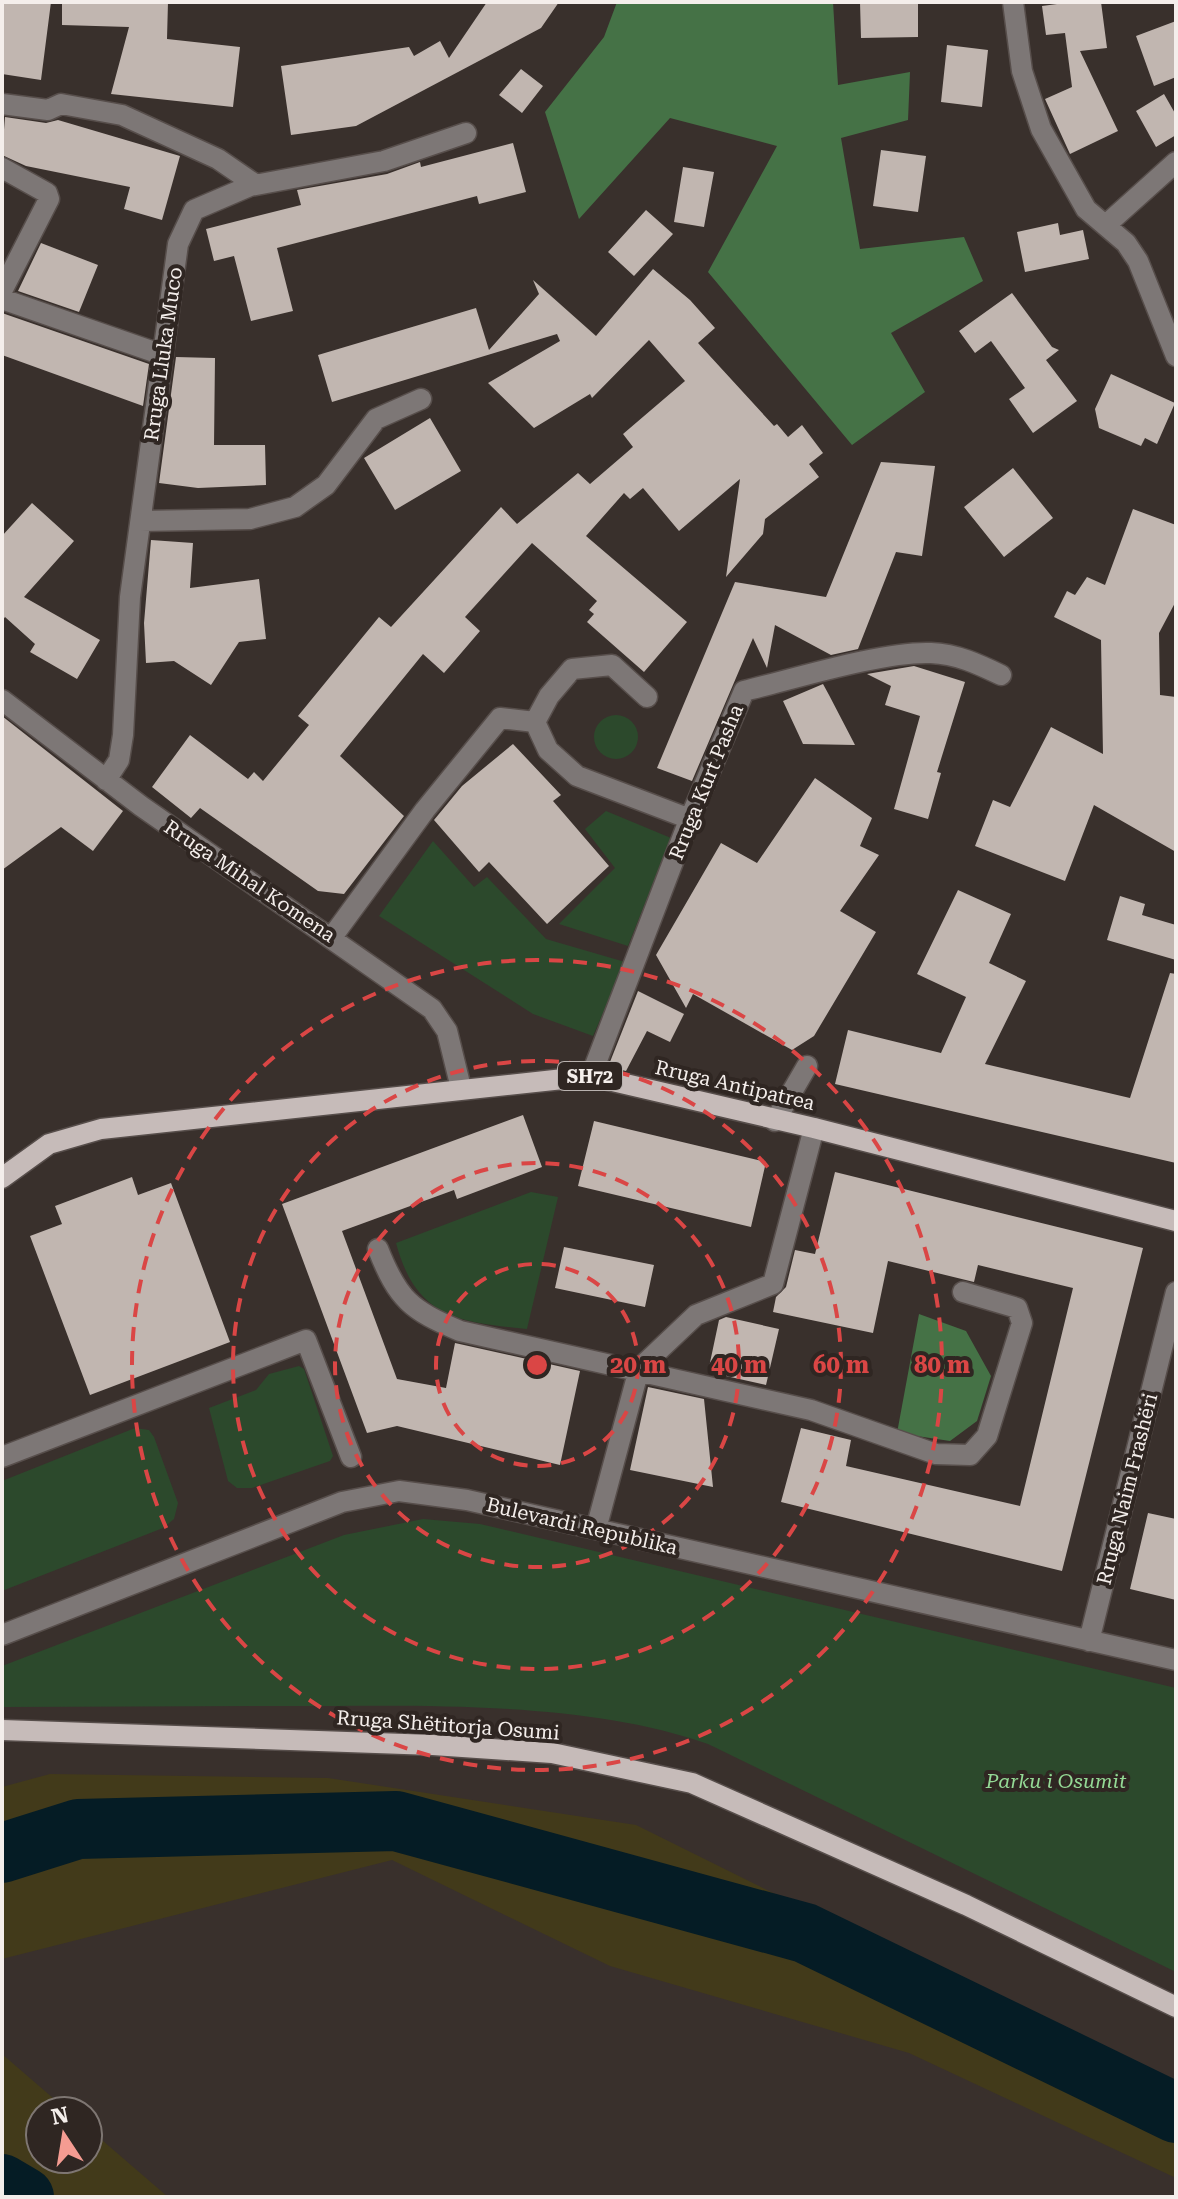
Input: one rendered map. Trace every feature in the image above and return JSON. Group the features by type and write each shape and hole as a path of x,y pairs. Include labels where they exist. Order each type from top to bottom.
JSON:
{"main road":[{"name":"Rruga Antipatrea","path":"2,1178 49,1144 101,1129 591,1076 814,1128 1176,1221"},
{"name":"Rruga Shëtitorja Osumi","path":"2,1730 433,1745 552,1753 692,1783 966,1905 1176,2007"}],"street":[{"path":"1013,2 1022,71 1037,118 1086,209 1107,224 1138,261 1176,356"},
{"path":"2,104 48,110 61,104 122,115 218,159 256,185"},
{"name":"Rruga Lluka Muco","path":"106,780 119,760 123,735 130,597 178,244 194,210 256,185 384,161 466,133"},
{"path":"1107,224 1176,162"},
{"path":"2,168 47,193 49,199 2,291"},
{"path":"2,299 163,355"},
{"path":"141,521 250,519 295,507 326,485 376,419 421,399"},
{"name":"Rruga Kurt Pasha","path":"591,1076 690,819 744,691 891,658 930,653 966,658 1001,675"},
{"path":"535,722 549,696 572,669 612,665 647,697"},
{"name":"Rruga Mihal Komena","path":"2,700 106,780 432,1009 447,1031 461,1088"},
{"path":"332,937 425,810 500,718 535,722"},
{"path":"535,722 548,750 577,776 690,819"},
{"path":"775,1121 807,1066"},
{"path":"596,1529 639,1369 696,1315 773,1284 814,1128"},
{"path":"378,1249 390,1281 417,1312 460,1331 811,1410 936,1454 970,1455 987,1436 1022,1323 1017,1308 963,1292"},
{"name":"Rruga Naim Frashëri","path":"1089,1641 1176,1292"},
{"path":"2,1457 306,1340 351,1457"},
{"name":"Bulevardi Republika","path":"2,1635 342,1502 376,1495 432,1494 1176,1660"}],"green space":[{"path":"617,2 833,2 838,85 910,72 908,120 841,138 860,249 964,237 983,281 891,333 925,392 852,445 708,272 777,146 670,118 579,219 545,112 604,37"},
{"path":"616,715 632,721 638,737 632,753 616,759 600,753 594,737 600,721"},
{"path":"606,811 671,838 628,946 559,924 615,868 585,829"},
{"path":"433,841 474,887 487,877 546,939 625,962 593,1036 533,1014 379,916"},
{"path":"531,1192 558,1197 527,1329 461,1318 443,1312 428,1301 415,1287 396,1243"},
{"path":"919,1314 966,1331 991,1376 977,1421 950,1441 897,1433"},
{"path":"299,1366 304,1369 333,1456 330,1461 252,1488 237,1488 228,1481 209,1408 256,1390 269,1374"},
{"path":"135,1428 149,1430 154,1437 178,1503 174,1519 163,1528 2,1591 2,1481"},
{"name":"Parku i Osumit","path":"423,1519 480,1524 1176,1688 1176,1972 708,1744 664,1731 569,1714 468,1707 2,1707 2,1666 344,1535"}],"sand":[{"path":"50,1774 328,1778 636,1825 1033,2022 1176,2081 1176,2178 909,2053 610,1966 392,1860 2,1959 2,1787"},
{"path":"2,2054 49,2095 24,2095 24,2175 104,2175 104,2142 168,2197 2,2197"}],"building":[{"path":"2,2 51,2 41,80 2,74"},
{"path":"62,2 168,2 167,39 240,47 233,107 111,94 129,27 62,25"},
{"path":"487,2 559,2 541,28 356,126 291,135 281,66 409,47 414,56 440,41 449,58"},
{"path":"860,2 918,2 918,37 861,38"},
{"path":"1101,2 1107,48 1080,51 1118,131 1070,154 1045,99 1072,87 1065,33 1046,35 1042,6"},
{"path":"1176,21 1176,77 1154,86 1136,36"},
{"path":"947,45 988,50 982,107 941,102"},
{"path":"521,69 543,86 522,113 499,95"},
{"path":"1164,94 1176,115 1176,135 1156,147 1136,111"},
{"path":"5,117 46,123 58,120 180,156 162,220 124,209 130,187 26,166 2,155"},
{"path":"513,143 526,192 479,204 477,196 277,248 293,311 251,321 234,256 214,261 206,229 301,205 297,190 387,174 420,162 421,167"},
{"path":"881,150 926,156 918,212 873,206"},
{"path":"683,167 714,172 704,227 674,222"},
{"path":"646,210 673,234 634,276 608,252"},
{"path":"1058,223 1060,235 1083,230 1089,259 1025,272 1017,232"},
{"path":"41,243 98,265 79,312 18,291"},
{"path":"653,269 690,300 715,328 698,343 774,426 777,424 788,437 802,425 823,453 809,464 819,477 765,519 763,534 726,577 740,479 679,531 643,488 630,499 624,493 586,536 687,622 644,672 587,622 594,614 589,610 597,601 532,543 465,617 480,631 444,673 423,654 340,756 404,816 344,894 318,891 200,808 191,818 152,787 190,735 248,779 254,772 263,781 309,725 298,716 379,617 391,627 501,507 517,524 578,473 590,484 633,447 623,434 685,381 649,340 592,398 590,394 534,428 488,383 560,341 557,334 332,402 318,355 476,308 489,350 539,294 533,280 596,336"},
{"path":"1012,293 1052,347 1059,350 1046,360 1077,401 1033,433 1009,399 1025,388 991,341 975,353 959,331"},
{"path":"2,313 149,364 143,406 2,355"},
{"path":"176,357 215,358 214,445 265,445 266,485 198,488 159,483"},
{"path":"1111,374 1175,403 1157,444 1145,438 1141,446 1099,428 1095,409"},
{"path":"430,418 461,471 395,510 364,458"},
{"path":"881,462 935,466 922,556 896,552 858,649 831,655 775,625 767,668 753,638 692,781 657,768 735,582 826,597"},
{"path":"1013,468 1053,518 1004,557 964,507"},
{"path":"32,503 74,541 24,597 100,640 77,679 30,652 35,644 5,617 2,621 2,536"},
{"path":"1133,509 1176,525 1176,601 1159,633 1160,695 1176,697 1176,852 1094,805 1065,881 975,846 993,800 1010,807 1051,727 1103,754 1101,640 1054,617 1067,591 1075,595 1087,577 1105,585"},
{"path":"151,540 193,543 190,588 259,579 266,639 239,642 211,685 174,661 146,663 144,623"},
{"path":"914,666 965,682 937,772 941,773 928,819 894,809 920,716 885,705 891,686 867,674"},
{"path":"823,684 855,745 803,744 783,701"},
{"path":"2,716 123,811 93,851 61,827 2,870"},
{"path":"513,744 561,795 553,801 609,866 547,924 489,862 479,872 434,820 462,786"},
{"path":"815,778 872,818 860,846 879,855 840,911 876,932 814,1036 792,1050 693,994 686,1008 656,955 721,843 757,863"},
{"path":"958,890 1011,914 989,963 1026,981 985,1064 1130,1098 1170,973 1176,974 1176,1163 835,1084 848,1030 941,1053 966,997 917,974"},
{"path":"1120,896 1145,904 1142,915 1176,925 1176,960 1107,940"},
{"path":"638,991 684,1014 670,1042 647,1031 626,1071 608,1067"},
{"path":"523,1115 542,1167 457,1199 454,1190 342,1231 397,1379 446,1388 455,1343 580,1371 560,1465 397,1426 367,1433 282,1204"},
{"path":"594,1121 766,1162 751,1227 578,1186"},
{"path":"835,1172 1143,1248 1062,1571 781,1502 801,1428 851,1440 846,1466 1020,1506 1073,1288 978,1265 974,1282 888,1261 873,1333 773,1312 776,1297 786,1287 795,1250 815,1254"},
{"path":"132,1177 138,1195 171,1183 230,1342 90,1395 30,1236 62,1224 55,1206"},
{"path":"564,1247 654,1265 645,1307 555,1288"},
{"path":"726,1317 779,1329 766,1385 708,1372 719,1320"},
{"path":"648,1387 704,1399 713,1487 630,1470"},
{"path":"1148,1513 1176,1519 1176,1600 1130,1589"}],"waterway":[{"path":"2,1853 78,1829 396,1821 805,1933 1176,2113"},
{"path":"2,2184 24,2197"}]}
